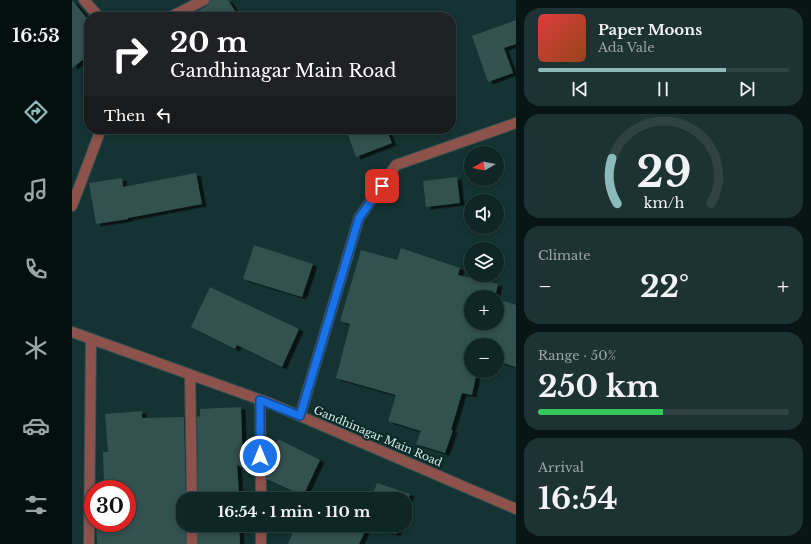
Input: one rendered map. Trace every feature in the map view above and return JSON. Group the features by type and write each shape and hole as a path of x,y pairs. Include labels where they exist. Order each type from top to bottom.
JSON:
{"street":[{"path":"84,0 95,12"},
{"path":"180,12 204,0"},
{"path":"300,416 359,218 396,165 516,123"},
{"path":"72,206 99,134"},
{"name":"Gandhinagar Main Road","path":"72,332 260,400 516,509"},
{"path":"89,544 91,339"},
{"path":"190,374 192,492"},
{"path":"260,400 260,492"},
{"path":"192,532 192,544"},
{"path":"261,532 261,544"}],"building":[{"path":"72,0 84,15 84,59 72,68"},
{"path":"210,0 228,0 236,12 195,12 207,6"},
{"path":"516,20 516,44 504,48 513,73 488,82 472,36"},
{"path":"348,134 388,134 392,143 356,157"},
{"path":"196,173 202,204 96,224 89,183 122,178 123,187"},
{"path":"457,177 460,203 426,207 423,181"},
{"path":"254,245 313,264 302,297 243,279"},
{"path":"401,248 460,268 458,275 464,276 464,282 489,282 498,284 497,290 464,290 464,330 504,330 504,301 516,305 516,367 504,363 504,338 464,338 464,378 476,378 472,395 462,393 451,430 453,430 445,453 416,444 421,431 388,421 396,395 336,378 350,324 340,321 361,250 397,260"},
{"path":"210,287 299,329 282,367 237,345 235,349 191,327"},
{"path":"241,407 243,468 237,465 239,492 198,492 197,417 200,416 200,409"},
{"path":"142,411 142,418 184,417 186,492 176,492 176,532 186,532 186,544 97,544 96,532 136,532 136,480 104,480 103,452 108,452 105,414"},
{"path":"278,439 320,460 305,492 295,492 267,479 267,461"},
{"path":"377,483 404,492 374,492"},
{"path":"198,532 239,532 240,544 198,544"},
{"path":"293,532 365,532 359,544 288,544"}],"route":[{"path":"260,456 260,400 300,416 359,218 382,186"}]}
